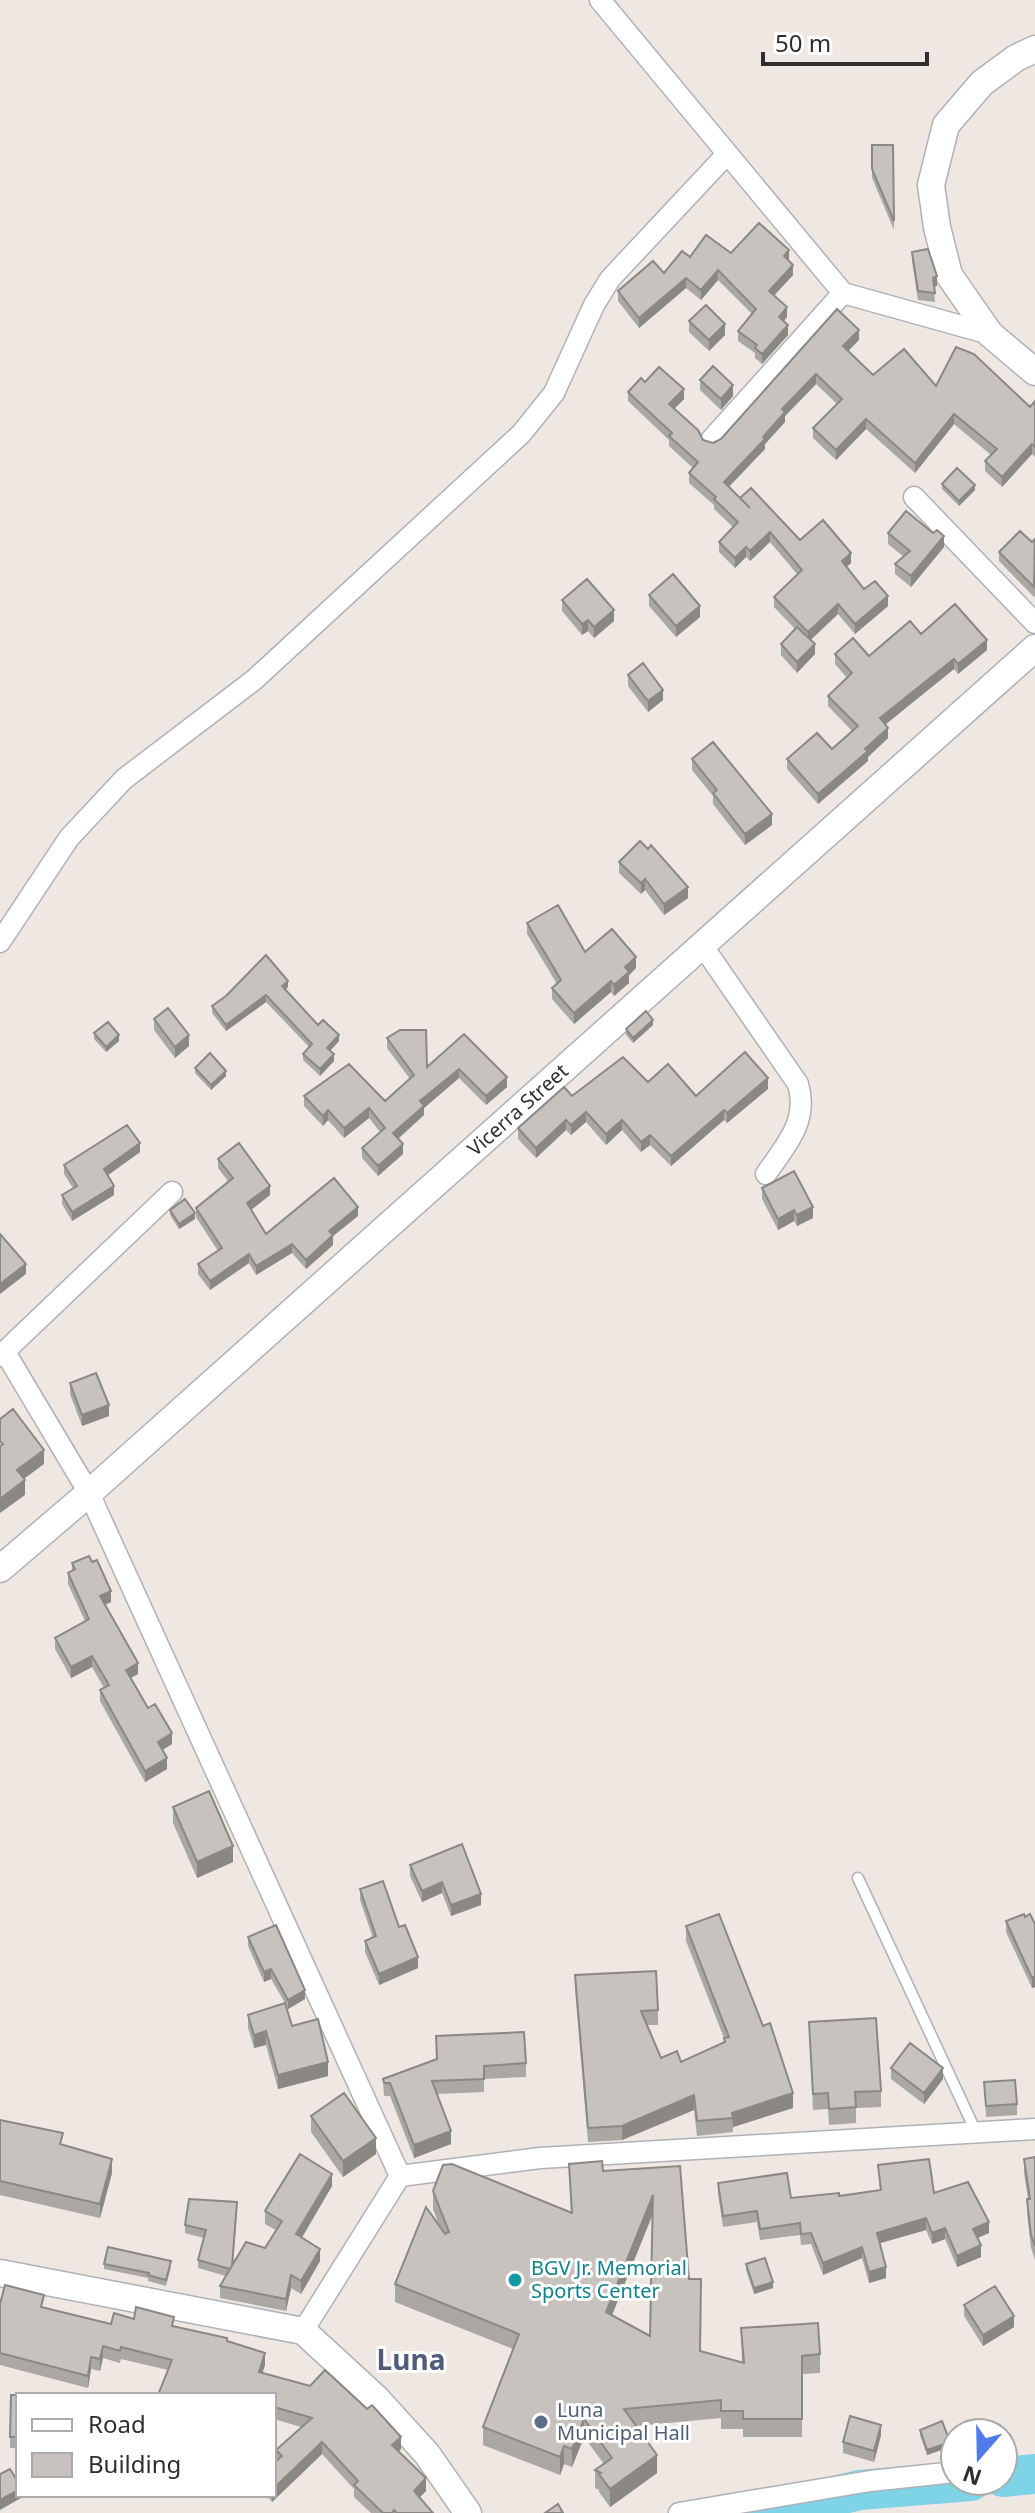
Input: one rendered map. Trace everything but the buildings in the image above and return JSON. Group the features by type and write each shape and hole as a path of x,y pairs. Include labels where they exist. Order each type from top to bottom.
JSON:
{"main road":[{"path":"1035,49 1016,58 982,83 946,125 931,185 949,275 990,334 1035,372"},
{"name":"Vicerra Street","path":"0,1569 1035,648"},
{"path":"0,2273 303,2331 376,2398 427,2454 468,2513"}],"street":[{"path":"600,0 843,293 990,334"},
{"path":"0,942 69,838 124,779 254,680 521,434 554,393 594,305 610,279 727,154"},
{"path":"711,440 843,293"},
{"path":"914,497 1035,623"},
{"path":"702,945 798,1084 802,1097 796,1130 766,1174"},
{"path":"172,1192 3,1354 89,1493 400,2176"},
{"path":"400,2176 540,2158 1035,2129"},
{"path":"303,2331 400,2176"},
{"path":"679,2513 870,2481 939,2474"}],"lane":[{"path":"858,1878 976,2132"}],"waterway":[{"path":"1019,2476 1035,2474"},
{"path":"762,2513 860,2490 939,2484"}],"place":[{"name":"BGV Jr. Memorial Sports Center","path":"515,2280"},
{"name":"Luna Municipal Hall","path":"541,2422"}],"district":[{"name":"Luna","path":"411,2360"}]}
